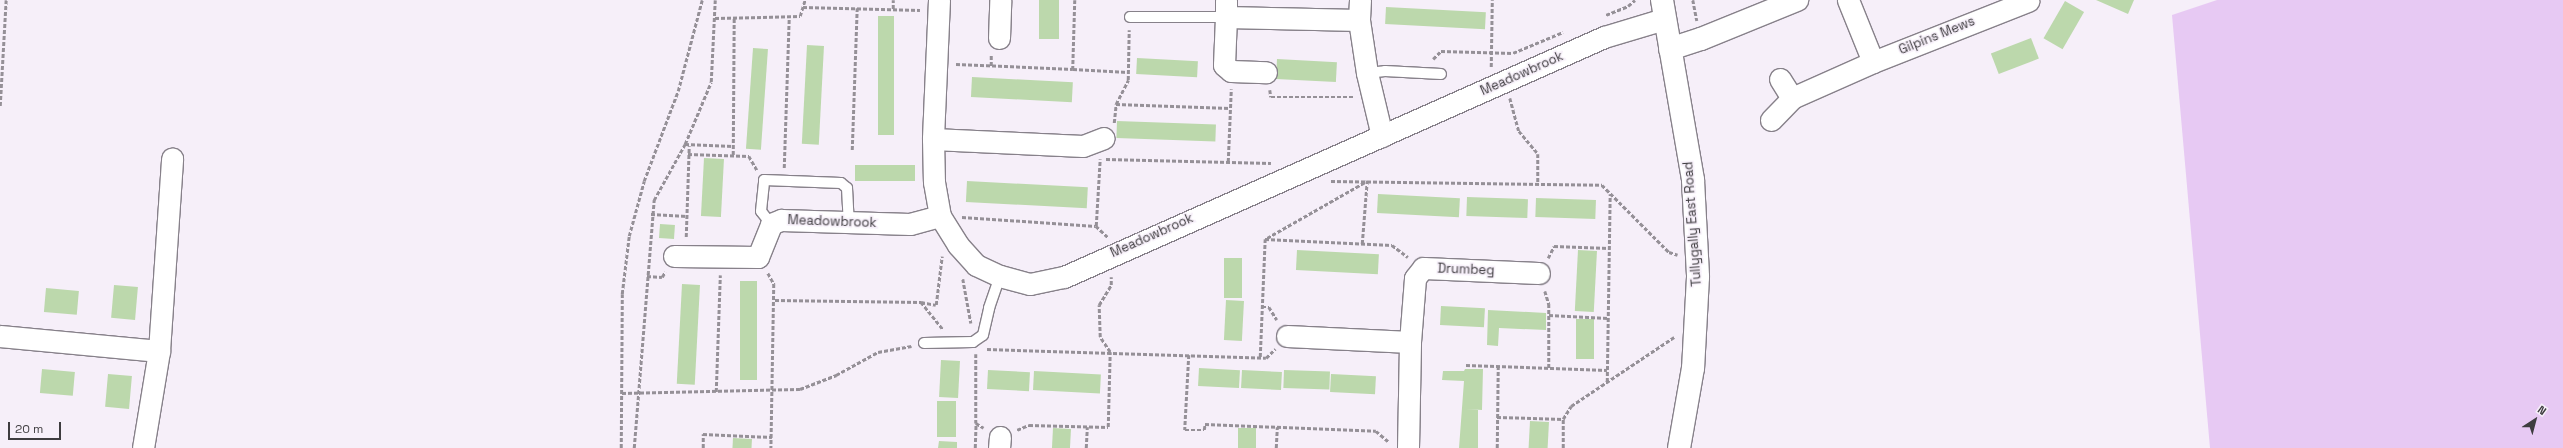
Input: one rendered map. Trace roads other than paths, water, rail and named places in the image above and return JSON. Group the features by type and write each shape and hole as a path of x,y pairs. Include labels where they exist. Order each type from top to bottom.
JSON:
{"main road":[{"path":"1670,48 1701,39 1797,0"},
{"name":"Tullygally East Road","path":"1663,10 1692,180 1697,261 1693,368 1679,448"}],"street":[{"path":"999,38 1000,0"},
{"path":"1360,0 1359,20 1372,94 1382,136"},
{"path":"1848,0 1873,62"},
{"name":"Gilpins Mews","path":"1771,120 1792,98 2000,5 2028,1"},
{"name":"Meadowbrook","path":"939,5 938,64 933,139 934,182 940,216 958,245 976,265 1000,276 1030,284 1064,277 1112,254 1382,136 1499,74 1604,37 1663,10"},
{"path":"1266,72 1231,71 1224,65 1226,9 1359,20"},
{"path":"1780,79 1792,98"},
{"path":"933,139 1083,146 1104,138"},
{"path":"143,448 159,351 172,158"},
{"name":"Meadowbrook","path":"680,255 758,257 771,224 781,220 910,224 940,216"},
{"name":"Drumbeg","path":"1400,446 1415,278 1423,268 1538,273"},
{"path":"0,336 159,351"},
{"path":"1287,336 1410,342"}],"lane":[{"path":"1130,17 1226,9"},
{"path":"1368,73 1385,71 1441,74"},
{"path":"771,224 761,211 764,180 841,183 847,188 849,223"},
{"path":"924,343 973,342 983,335 988,308 1000,276"}]}
